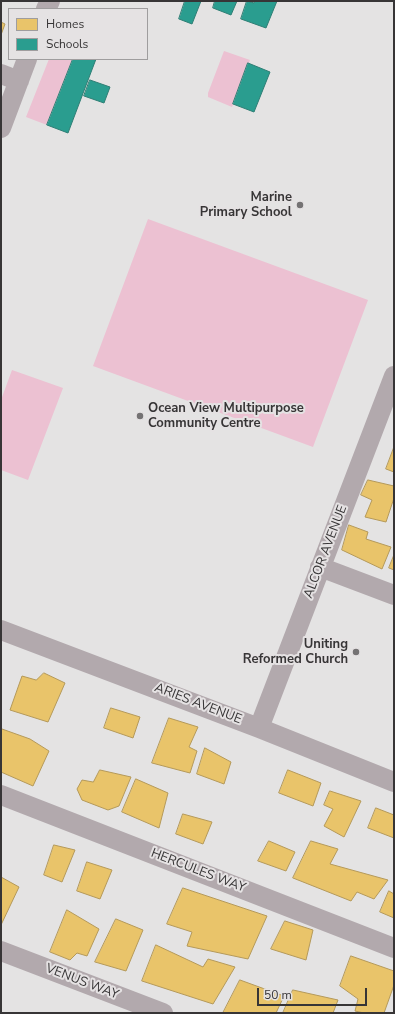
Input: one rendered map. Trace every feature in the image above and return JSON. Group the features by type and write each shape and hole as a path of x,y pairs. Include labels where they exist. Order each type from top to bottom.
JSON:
{"street":[{"path":"1,128 10,78 26,60"},
{"name":"ALCOR AVENUE","path":"259,728 394,376"},
{"path":"320,567 394,594"},
{"name":"ARIES AVENUE","path":"1,630 259,728 394,782"},
{"name":"HERCULES WAY","path":"1,795 394,948"},
{"name":"VENUS WAY","path":"1,951 163,1013"}],"shaded area":[{"path":"224,51 250,60 232,107 208,97 208,93"},
{"path":"49,60 73,60 47,125 26,117"},
{"path":"148,219 368,300 313,447 93,366"},
{"path":"12,370 63,388 28,480 1,470 1,400"}],"building: Homes":[{"path":"1,22 5,24 1,35"},
{"path":"394,447 394,472 386,469"},
{"path":"368,480 394,486 394,498 386,522 365,517 372,500 361,495"},
{"path":"349,525 368,532 366,539 391,547 382,569 342,550"},
{"path":"394,555 394,570 389,568"},
{"path":"44,673 65,683 48,722 10,710 22,676 36,680"},
{"path":"111,708 140,717 133,738 104,728"},
{"path":"169,718 198,727 189,747 197,751 190,773 152,763"},
{"path":"2,729 30,739 49,751 33,786 1,772"},
{"path":"205,748 231,762 224,784 197,774"},
{"path":"100,770 131,777 119,806 108,810 82,800 77,789 82,780 93,782"},
{"path":"288,770 321,783 313,806 279,793"},
{"path":"136,779 168,793 159,828 122,812"},
{"path":"330,791 361,801 344,837 324,826 333,809 324,805"},
{"path":"376,808 394,815 394,838 368,828"},
{"path":"183,814 212,822 203,844 176,834"},
{"path":"269,841 295,852 286,871 258,861"},
{"path":"311,841 338,849 330,864 388,880 374,899 357,892 351,901 293,878"},
{"path":"54,845 75,850 62,882 44,875"},
{"path":"87,862 112,870 100,899 77,891"},
{"path":"1,877 19,887 1,925"},
{"path":"183,888 267,916 248,959 187,946 192,932 167,924"},
{"path":"389,891 394,894 394,918 380,912"},
{"path":"67,910 99,929 87,956 77,953 70,960 50,952"},
{"path":"116,919 143,930 126,971 95,962"},
{"path":"285,921 313,930 306,960 271,949"},
{"path":"156,945 203,967 208,959 235,967 213,1004 142,981"},
{"path":"351,956 394,971 394,985 384,1013 364,1013 355,1011 358,999 340,986"},
{"path":"240,980 284,996 276,1013 223,1013"},
{"path":"293,990 338,1000 333,1013 283,1013"}],"building: Schools":[{"path":"185,1 201,1 192,24 179,19"},
{"path":"215,1 237,1 231,15 213,8"},
{"path":"247,1 254,3 255,1 277,1 266,28 241,19"},
{"path":"73,60 96,60 68,133 47,125"},
{"path":"248,63 270,72 254,112 233,104"},
{"path":"90,80 110,87 104,103 84,96"}],"place":[{"name":"Marine Primary School","path":"300,205"},
{"name":"Ocean View Multipurpose Community Centre","path":"140,416"},
{"name":"Uniting Reformed Church","path":"356,652"}]}
